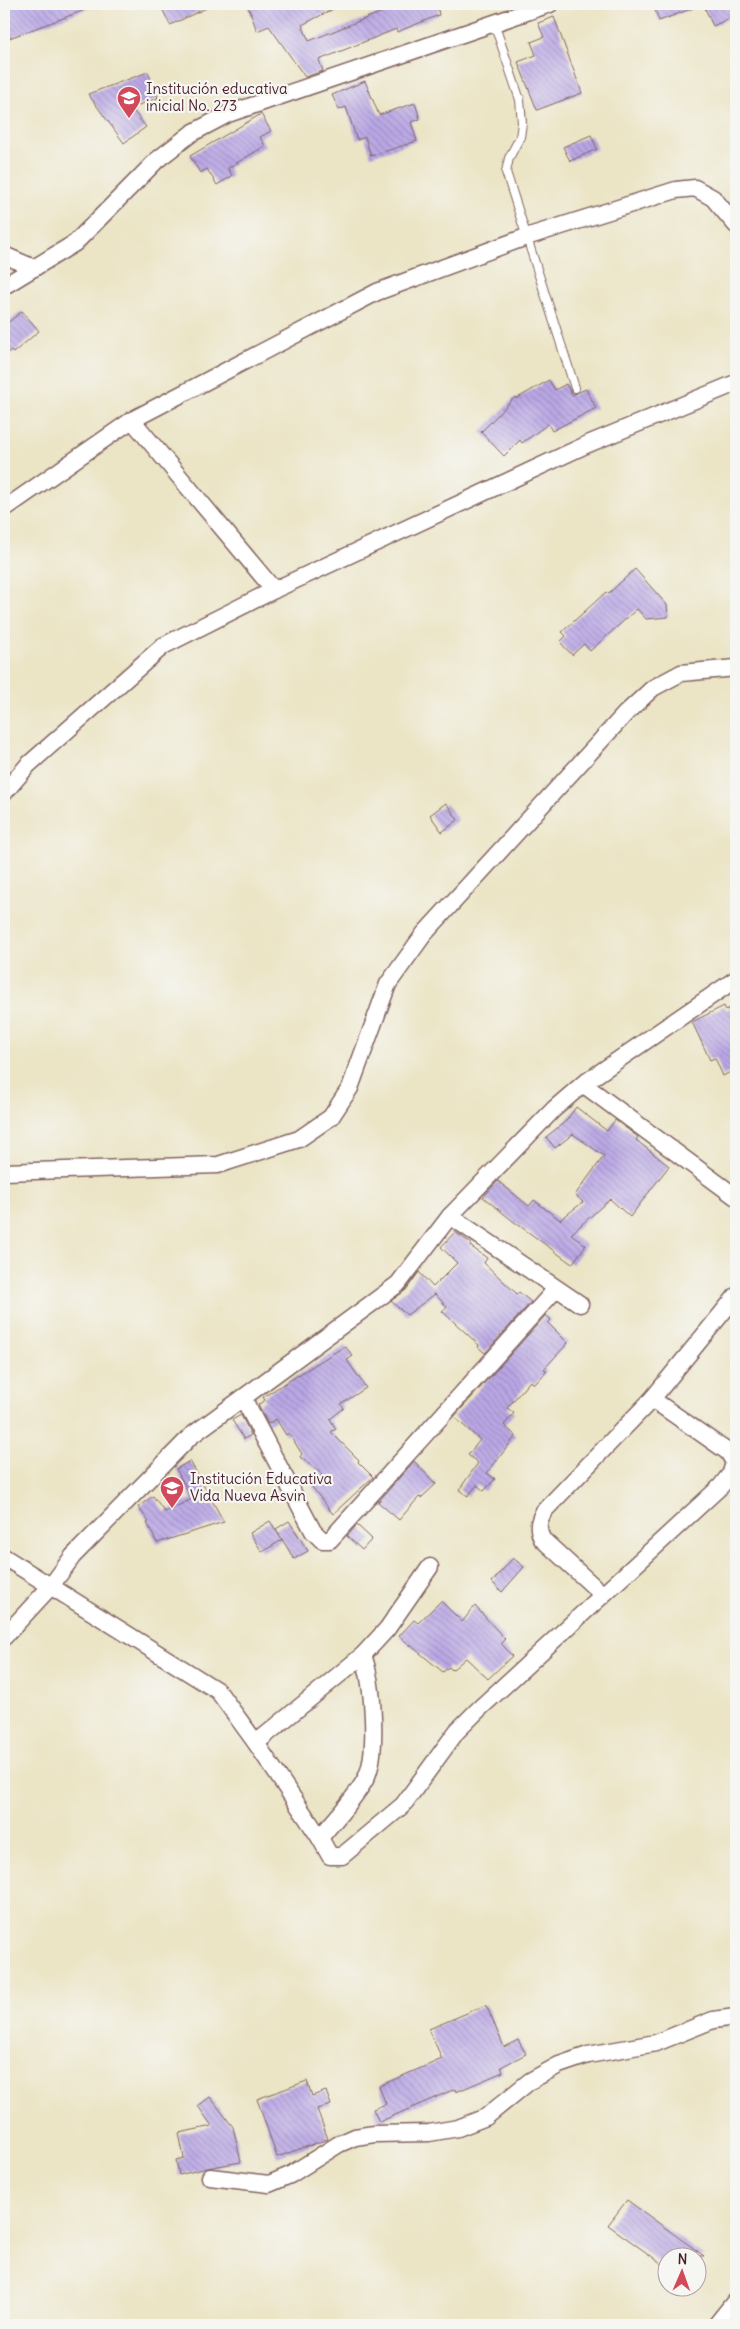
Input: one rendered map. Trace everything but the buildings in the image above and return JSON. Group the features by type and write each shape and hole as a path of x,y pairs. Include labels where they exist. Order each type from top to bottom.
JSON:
{"street":[{"path":"4,286 76,243 157,160 192,133 228,114 550,4"},
{"path":"4,509 132,420 377,292 526,237 676,190 695,188 713,198 736,225"},
{"path":"4,255 34,268"},
{"path":"4,793 28,765 163,646 274,590 588,444 736,383"},
{"path":"132,420 274,590"},
{"path":"4,1172 218,1165 300,1139 331,1117 350,1088 388,984 424,934 626,713 653,688 681,673 736,668"},
{"path":"4,1637 51,1586 73,1556 191,1436 398,1284 450,1216 554,1109 583,1084 736,980"},
{"path":"583,1084 736,1197"},
{"path":"450,1216 580,1304"},
{"path":"243,1398 314,1532 322,1540 330,1540 556,1289"},
{"path":"602,1594 542,1538 538,1530 538,1520 544,1511 652,1399 736,1296"},
{"path":"4,1557 218,1691 256,1743 330,1856 342,1856 404,1805 457,1731 602,1594 721,1486 731,1474 734,1462 728,1452 652,1399"},
{"path":"256,1743 363,1655 387,1629 430,1568"},
{"path":"320,1838 366,1779 373,1750 369,1671 363,1655"},
{"path":"210,2176 269,2184 280,2180 339,2144 355,2137 374,2134 430,2133 458,2128 486,2117 530,2080 559,2065 588,2055 656,2042 713,2020 736,2017"},
{"path":"716,2325 736,2300"}],"lane":[{"path":"493,22 520,100 522,124 520,137 509,158 506,172 575,388"}],"place":[{"name":"Institución educativa inicial No. 273","path":"129,119"},
{"name":"Institución Educativa Vida Nueva Asvin","path":"172,1509"}]}
